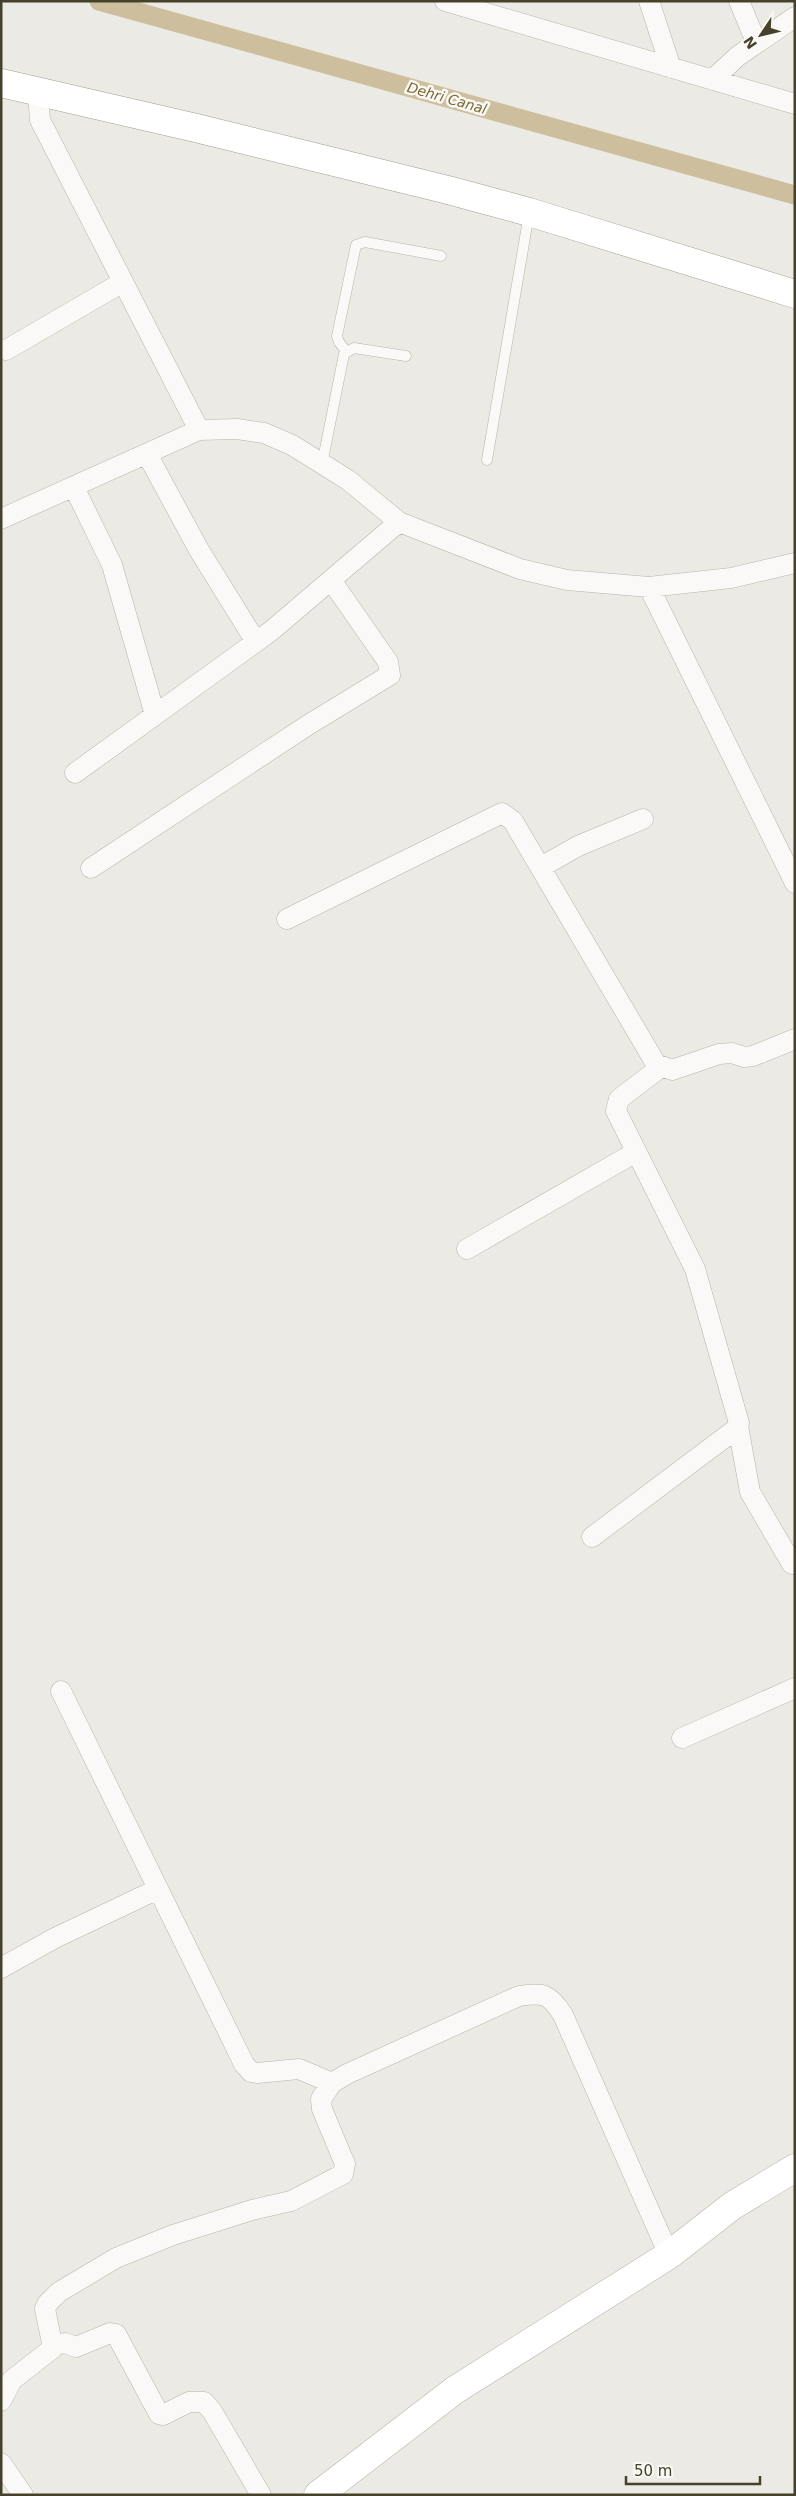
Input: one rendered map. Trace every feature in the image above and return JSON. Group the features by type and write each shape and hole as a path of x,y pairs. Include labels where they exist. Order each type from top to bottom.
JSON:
{"main road":[{"path":"1,83 196,128 530,212 795,294"},
{"path":"318,2495 455,2390 669,2255 732,2206 795,2168"}],"street":[{"path":"445,1 500,10 671,68 795,104"},
{"path":"649,1 671,68"},
{"path":"739,1 756,42"},
{"path":"712,80 756,42 795,17"},
{"path":"38,93 40,120 199,430"},
{"path":"6,350 123,282"},
{"path":"1,519 199,430 237,429 264,433 292,445 348,480 399,522 520,569 567,580 649,587 731,578 795,563"},
{"path":"147,454 199,550 256,642"},
{"path":"74,487 112,565 155,715"},
{"path":"75,773 256,642 399,522"},
{"path":"91,868 308,725 390,675 388,662 331,580"},
{"path":"649,587 795,883"},
{"path":"287,919 502,813 513,821 652,1059 661,1067 678,1070 726,1053 744,1057 753,1056 795,1039"},
{"path":"541,866 578,846 644,819"},
{"path":"661,1067 617,1103 616,1111 697,1275 738,1426 750,1492 792,1564 795,1564"},
{"path":"467,1249 636,1152"},
{"path":"592,1537 738,1426"},
{"path":"682,1738 795,1688"},
{"path":"60,1691 247,2069 257,2073 299,2069 332,2083"},
{"path":"1,1968 55,1938 158,1889"},
{"path":"54,2345 45,2316 47,2304 59,2292 116,2258 173,2235 252,2210 291,2201 343,2174 346,2164 322,2109 321,2099 332,2083 519,1996 537,1993 548,1996 563,2015 669,2255"},
{"path":"1,2401 12,2380 49,2353 54,2345 65,2343 76,2347 110,2333 116,2334 159,2414 163,2415 189,2402 204,2402 212,2411 262,2495"},
{"path":"1,2464 22,2495"}],"lane":[{"path":"487,460 530,212"},
{"path":"346,351 339,342 338,336 356,245 365,242 441,256"},
{"path":"322,464 342,357 346,351 361,349 406,356"}],"waterway":[{"name":"Dehri Canal","path":"99,1 795,195"}]}
